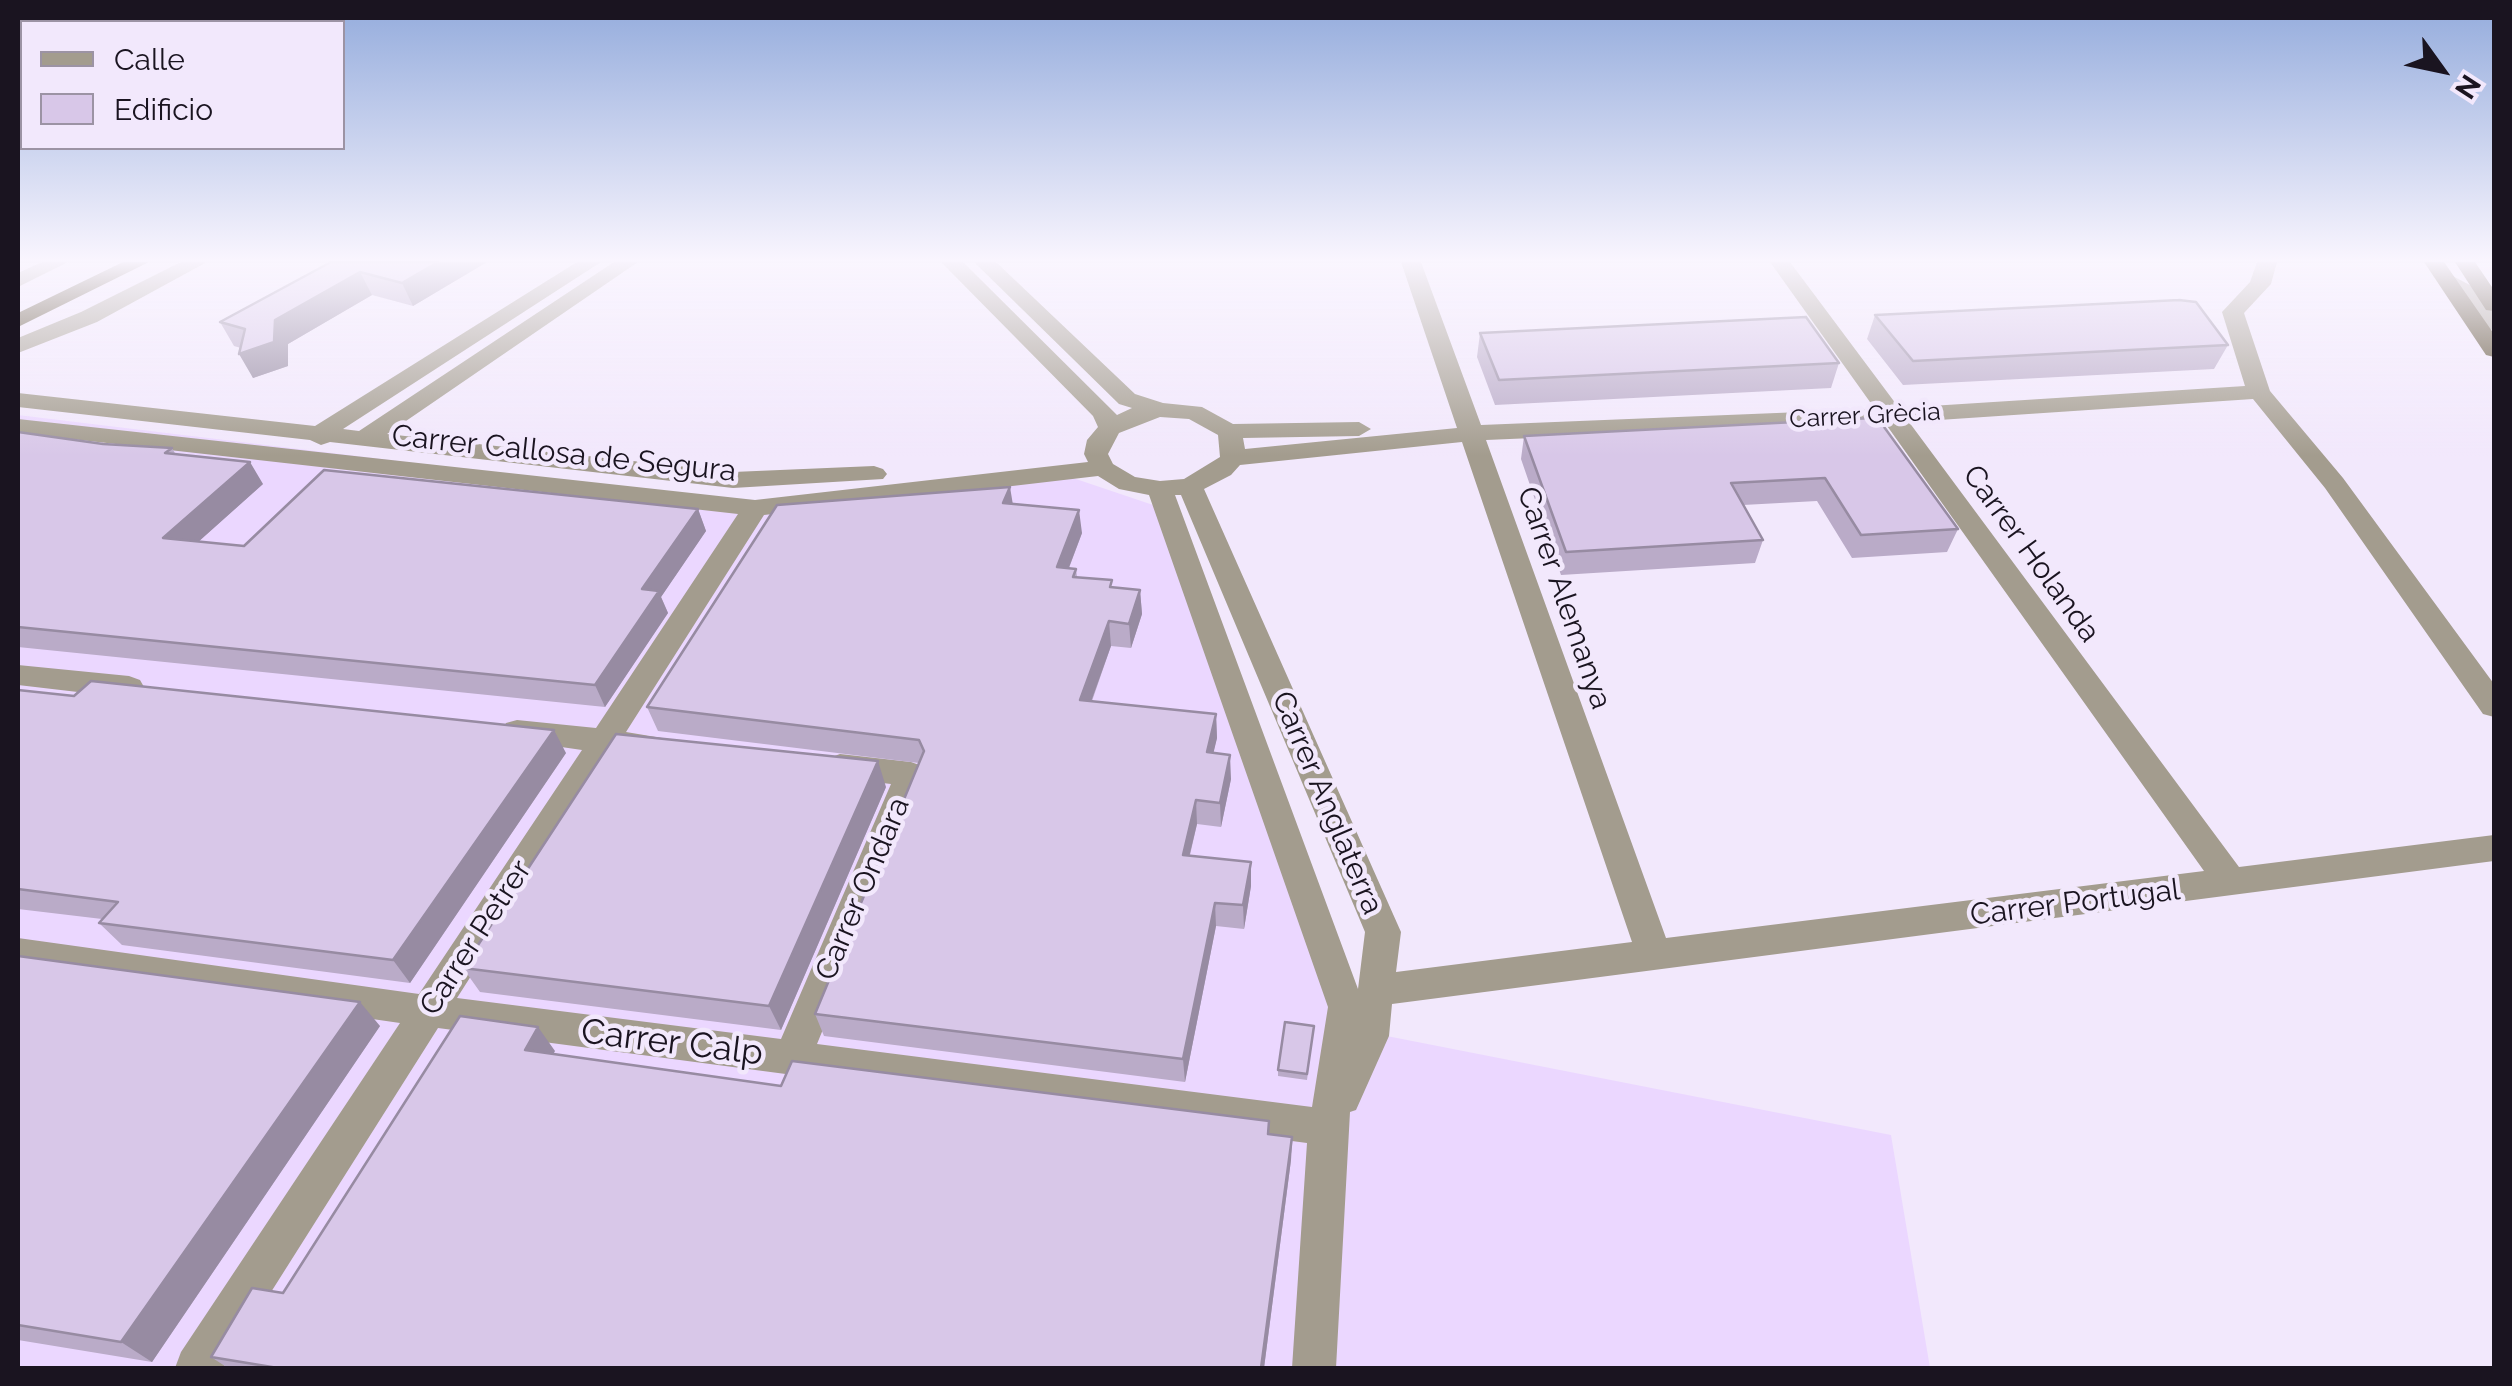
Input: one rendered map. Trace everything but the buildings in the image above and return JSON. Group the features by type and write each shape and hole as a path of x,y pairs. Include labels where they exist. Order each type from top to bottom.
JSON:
{"highway":[{"path":"2478,327 2494,350"}],"street":[{"path":"24,344 61,327"},
{"path":"489,327 319,434 330,460 532,327"},
{"path":"1017,327 1104,412 1110,428"},
{"path":"1052,327 1127,399 1160,410 1194,412 1228,431 1233,442 1232,458 1222,470 1175,488 1128,484 1100,461 1099,440 1124,418 1160,410"},
{"name":"Carrer Alemanya","path":"1435,327 1655,956"},
{"name":"Carrer Holanda","path":"1826,327 2232,883"},
{"path":"2236,327 2259,392 2334,483 2494,706"},
{"name":"Carrer Grècia","path":"1232,458 1424,442 1472,433 1889,416 2259,392"},
{"name":"Carrer Callosa de Segura","path":"18,400 733,480 844,478 1100,461"},
{"name":"Carrer Callosa de Segura","path":"18,426 756,508 1100,461"},
{"name":"Carrer Grècia","path":"1228,431 1433,427 1472,433"},
{"path":"1175,488 1346,1007 1328,1127 1314,1368"},
{"name":"Carrer Anglaterra","path":"1175,488 1384,932 1370,1036 1328,1127"},
{"name":"Carrer Petrer","path":"197,1368 756,508"},
{"path":"18,675 154,690"},
{"path":"487,728 681,749"},
{"name":"Carrer Ondara","path":"792,1058 912,774 815,764"},
{"name":"Carrer Portugal","path":"1376,990 2494,848"},
{"name":"Carrer Calp","path":"18,954 428,1012 1328,1127"}],"shaded area":[{"path":"18,415 746,503 1067,476 1162,508 1346,1028 1891,1135 1930,1368 18,1368"}]}
